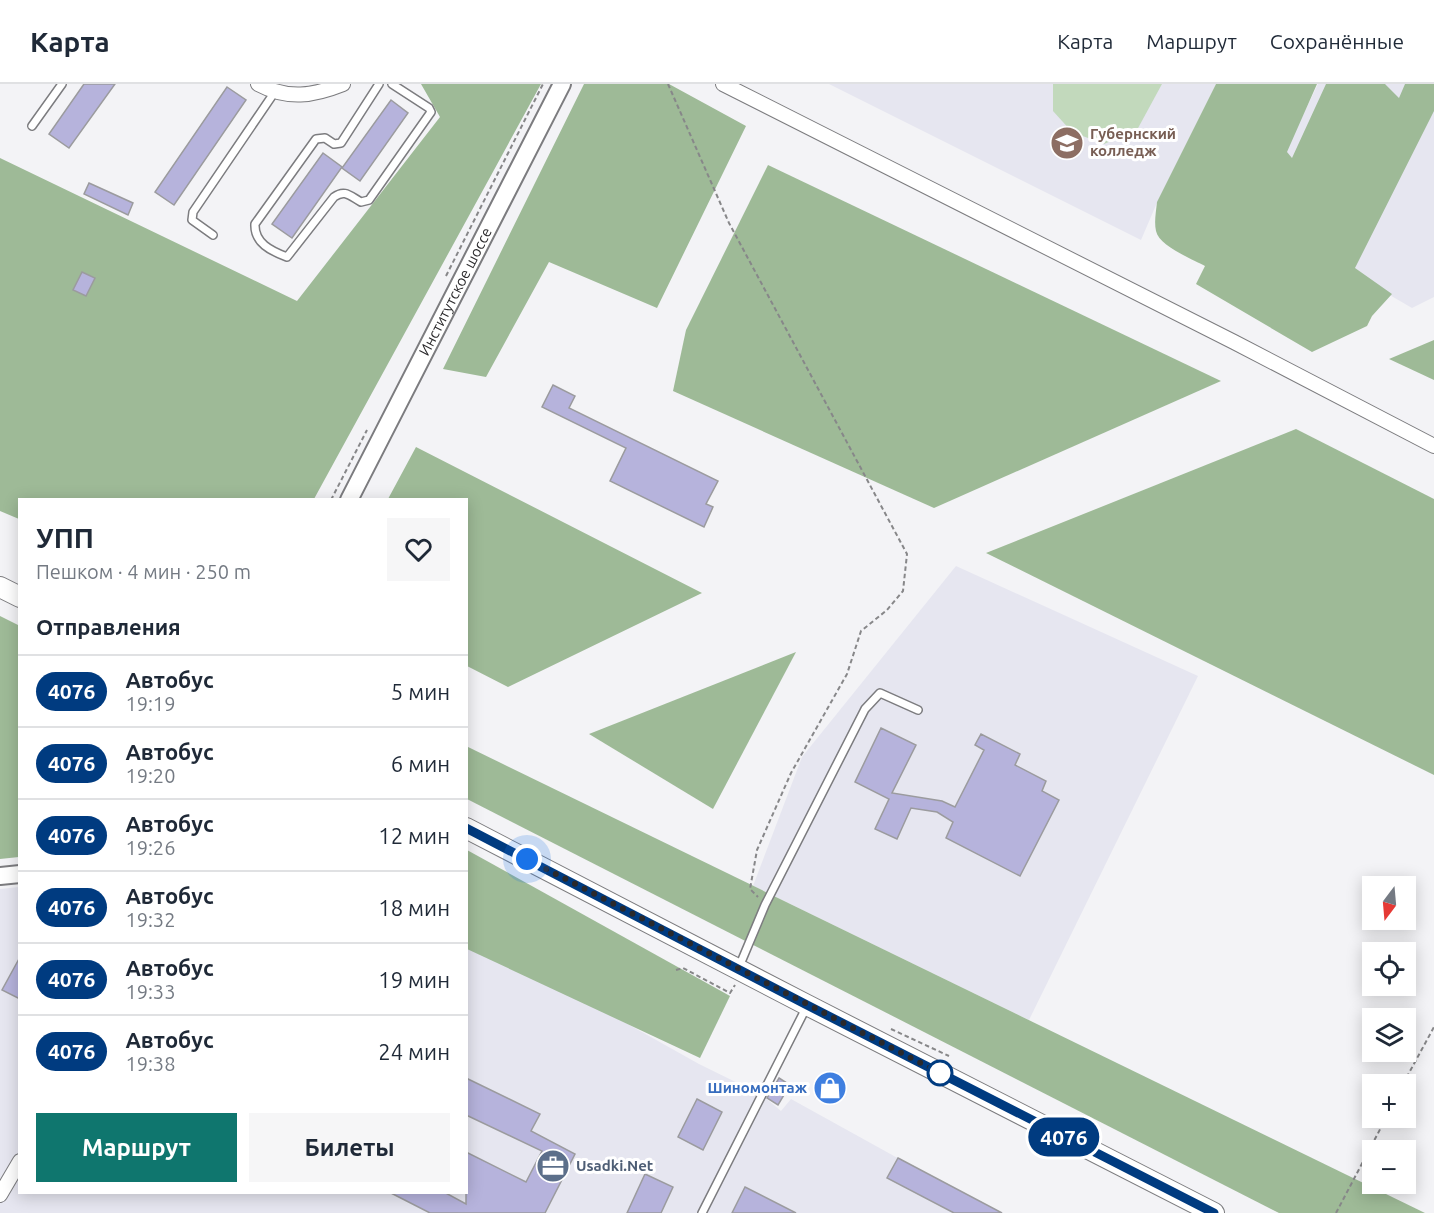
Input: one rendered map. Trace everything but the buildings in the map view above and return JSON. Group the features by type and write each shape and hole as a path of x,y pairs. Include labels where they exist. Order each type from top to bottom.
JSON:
{"main road":[{"path":"0,587 18,596"},
{"path":"468,829 1214,1213"}],"street":[{"path":"258,84 274,93 294,94 322,92 343,84"},
{"name":"Институтское шоссе","path":"350,498 562,84"},
{"path":"723,84 1434,446"},
{"path":"0,876 18,874"},
{"path":"0,1195 18,1164"}],"lane":[{"path":"32,126 62,84"},
{"path":"379,84 341,143 334,144 325,138 316,140 255,224 255,232 259,241 287,257 340,192 346,192 361,202 369,200 431,112 429,108 392,84"},
{"path":"213,235 192,220 193,212 274,93"},
{"path":"740,971 765,905 865,709 880,693 918,710"},
{"path":"702,1213 807,1005"}],"path":[{"path":"446,276 543,84"},
{"path":"668,84 729,223 907,554 903,591 887,610 861,631 847,674 791,773 757,850 750,889 765,905"},
{"path":"332,498 370,425"},
{"path":"676,970 682,968 730,993 740,971"},
{"path":"1409,1074 1434,1027"},
{"path":"1336,1213 1381,1128"}],"shaded area":[{"name":"Губернский колледж","path":"829,84 1216,84 1141,240"},
{"path":"1318,84 1434,84 1434,297 1412,308 1254,216"},
{"path":"956,566 1198,676 1029,1020 753,886 802,757"},
{"path":"18,887 18,1194 468,1194 468,935 699,1064 762,1095 781,1111 791,1099 997,1213 0,1213 0,889"}],"green space":[{"path":"421,84 541,84 315,498 18,498 18,519 0,511 0,158 297,301 440,117"},
{"path":"584,84 669,84 746,126 657,308 549,262 486,377 443,369"},
{"path":"1053,84 1162,84 1137,130 1104,144 1072,132 1053,111"},
{"path":"1216,84 1317,84 1287,152 1292,158 1326,84 1385,84 1399,98 1405,84 1434,84 1434,111 1355,268 1392,294 1372,316 1367,326 1312,352 1196,284 1205,266 1177,252 1158,237 1155,224 1157,202"},
{"path":"768,165 1221,381 934,508 673,391 686,330"},
{"path":"1434,340 1434,380 1389,359"},
{"path":"1296,429 1434,499 1434,775 986,553"},
{"path":"416,447 702,593 508,687 468,667 468,498 389,498"},
{"path":"0,616 18,625 18,857 0,859"},
{"path":"796,652 713,809 589,734"},
{"path":"468,747 1362,1182 1362,1194 1386,1194 1425,1213 1279,1213 468,800"},
{"path":"468,851 730,996 700,1058 468,949"}],"bus line":[{"name":"4076","path":"468,829 1214,1213"}],"place":[{"name":"Губернский колледж","path":"1067,143"},
{"name":"Шиномонтаж","path":"830,1088"},
{"name":"Usadki.Net","path":"553,1166"}],"route":[{"path":"527,859 940,1073"}]}
